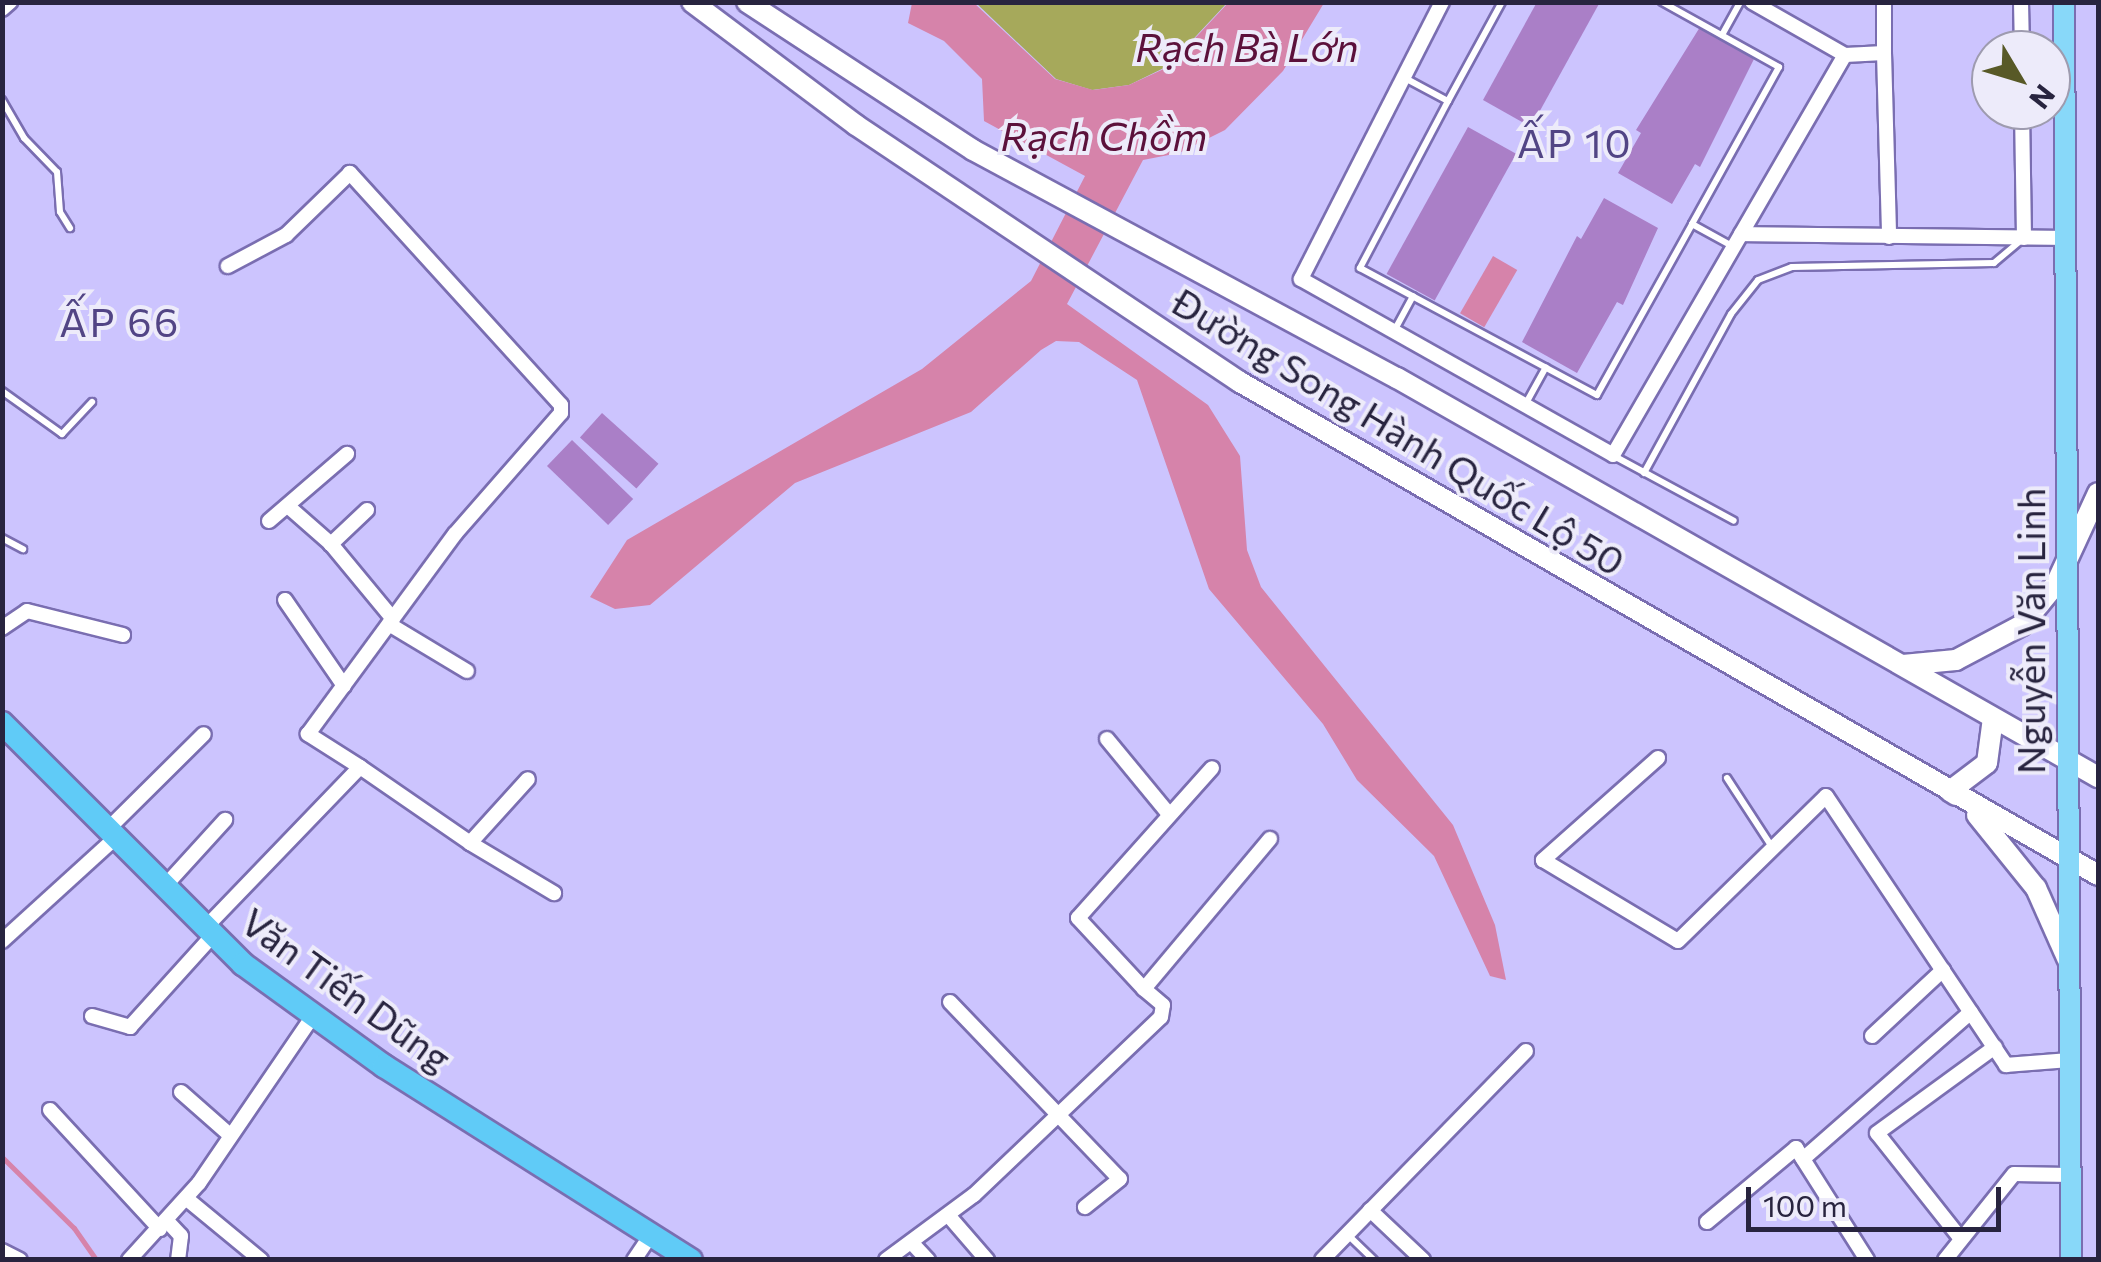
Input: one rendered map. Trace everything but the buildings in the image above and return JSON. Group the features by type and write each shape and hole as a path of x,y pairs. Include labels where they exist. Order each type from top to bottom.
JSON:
{"highway":[{"name":"Văn Tiến Dũng","path":"2,723 209,931 313,1016 691,1260"}],"main road":[{"name":"Đường Song Hành Quốc Lộ 50","path":"692,2 1095,288 1379,466 2098,875"},
{"name":"Đường Song Hành Quốc Lộ 50","path":"748,2 888,100 1397,378 2098,778"},
{"name":"Nguyễn Văn Linh","path":"2064,2 2070,1260"},
{"path":"1900,665 1938,664 1992,646 2035,613 2064,568 2098,493"},
{"path":"1993,718 1988,763 1950,790 2022,866 2068,960"}],"street":[{"path":"2,9 10,2"},
{"path":"1442,2 1301,279 1613,456 1845,54"},
{"path":"1752,2 1845,54 1884,52"},
{"path":"1884,2 1889,237"},
{"path":"2021,2 2022,30"},
{"path":"2022,130 2024,238"},
{"path":"228,266 286,235 350,173 561,405 308,734 470,843 554,893"},
{"path":"1737,240 2064,238"},
{"path":"269,522 290,508 348,454"},
{"path":"290,508 331,544 391,622 467,671"},
{"path":"331,544 366,510"},
{"path":"286,600 344,686"},
{"path":"2,628 28,611 123,634"},
{"path":"2,941 112,834 204,734"},
{"path":"1107,739 1168,814"},
{"path":"1658,758 1544,860 1678,941 1826,796 2006,1065 2069,1060"},
{"path":"92,1016 130,1027 209,931 360,767"},
{"path":"886,1260 948,1214 1161,1017 1163,1005 1078,918 1212,768"},
{"path":"470,843 528,779"},
{"path":"164,886 225,820"},
{"path":"1144,989 1270,839"},
{"path":"1872,1036 1943,970"},
{"path":"950,1002 1120,1178 1085,1207"},
{"path":"1802,1159 1971,1012"},
{"path":"134,1255 187,1198 313,1016"},
{"path":"1961,1239 1877,1133 1995,1048"},
{"path":"1322,1260 1526,1051"},
{"path":"181,1092 230,1136"},
{"path":"50,1110 164,1226 181,1236 178,1260"},
{"path":"1707,1222 1796,1148 1868,1260"},
{"path":"1944,1260 2014,1174 2070,1175"},
{"path":"187,1198 262,1260"},
{"path":"1370,1210 1423,1260"},
{"path":"948,1214 987,1260"},
{"path":"634,1260 652,1235"},
{"path":"911,1242 928,1260"},
{"path":"2,1251 20,1260"}],"lane":[{"path":"1502,2 1360,268 1597,395 1779,67 1662,2"},
{"path":"1722,35 1740,2"},
{"path":"1402,77 1448,101"},
{"path":"2,100 24,138 57,172 60,212 70,228"},
{"path":"1692,224 1737,240"},
{"path":"1644,473 1731,314 1758,280 1792,267 1994,263 2024,238"},
{"path":"1392,334 1413,296"},
{"path":"1524,406 1546,367"},
{"path":"2,391 62,434 92,402"},
{"path":"1613,456 1734,521"},
{"path":"2,538 24,549"},
{"path":"1727,778 1773,848"},
{"path":"1347,1234 1374,1260"}],"green space":[{"path":"976,3 1227,3 1168,66 1129,85 1092,90 1056,79"}],"water":[{"name":"Rạch Chồm","path":"912,3 974,3 1055,79 1093,90 1129,85 1168,67 1228,3 1324,3 1283,71 1225,130 1179,153 1143,160 1067,304 1208,405 1240,456 1247,550 1261,587 1453,825 1495,925 1506,980 1490,976 1434,856 1357,780 1323,724 1209,589 1137,380 1079,342 1056,341 1041,350 971,412 795,483 650,605 615,609 590,597 627,540 922,369 1031,281 1085,176 984,121 982,79 944,41 908,23"},
{"path":"1493,256 1517,270 1484,327 1460,313"}],"waterway":[{"path":"2,1157 74,1228 96,1260"}],"district":[{"name":"ẤP 10","path":"1575,142"},
{"name":"ẤP 66","path":"120,321"}],"water label":[{"name":"Rạch Bà Lớn","path":"1247,46"}]}
